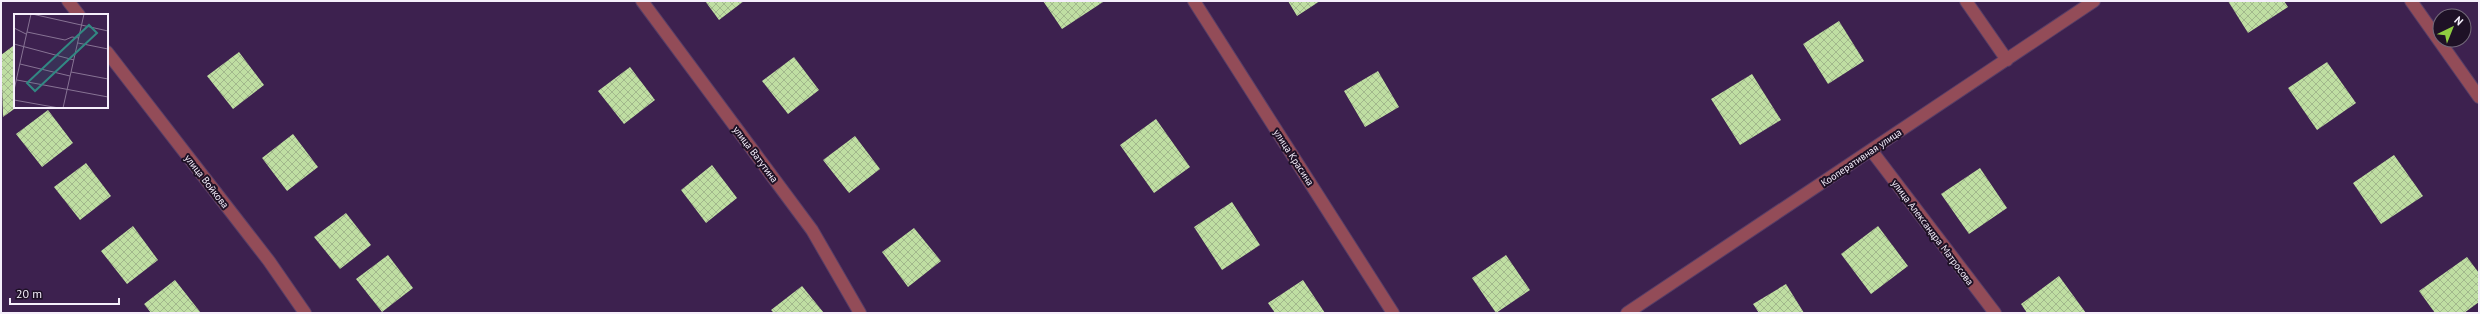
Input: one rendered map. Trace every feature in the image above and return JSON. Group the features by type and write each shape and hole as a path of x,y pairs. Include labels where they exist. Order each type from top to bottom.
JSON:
{"street":[{"path":"68,1 78,14"},
{"name":"улица Ватутина","path":"642,1 812,230 860,313"},
{"name":"улица Красина","path":"1194,1 1393,313"},
{"path":"1966,1 2006,60"},
{"name":"Кооперативная улица","path":"1627,313 2094,1"},
{"path":"2411,1 2479,97"},
{"name":"улица Войкова","path":"108,53 269,261 305,313"},
{"name":"улица Александра Матросова","path":"1871,150 1995,313"}],"building":[{"path":"705,1 744,1 719,20"},
{"path":"1043,1 1102,1 1103,2 1062,29"},
{"path":"1288,1 1320,1 1297,16"},
{"path":"2228,1 2284,1 2288,7 2248,33"},
{"path":"1839,21 1864,61 1828,84 1803,44"},
{"path":"13,46 14,48 14,108 16,108 3,117 1,55"},
{"path":"239,52 264,85 233,109 207,76"},
{"path":"794,57 819,90 788,114 762,81"},
{"path":"2327,62 2356,103 2317,130 2288,88"},
{"path":"630,67 655,100 624,124 598,91"},
{"path":"1378,71 1399,107 1365,127 1344,91"},
{"path":"1752,74 1781,120 1740,145 1711,99"},
{"path":"48,110 73,143 42,167 16,134"},
{"path":"1156,119 1190,167 1154,193 1120,145"},
{"path":"293,134 318,167 287,191 262,158"},
{"path":"855,136 880,169 849,193 823,160"},
{"path":"2394,155 2423,196 2381,224 2353,183"},
{"path":"86,163 111,196 80,220 54,187"},
{"path":"712,165 737,198 706,223 681,190"},
{"path":"1980,168 2007,208 1969,234 1941,194"},
{"path":"1232,202 1260,245 1222,270 1194,227"},
{"path":"346,213 371,245 340,269 314,237"},
{"path":"133,226 158,260 127,284 101,251"},
{"path":"1878,226 1908,266 1871,294 1841,254"},
{"path":"914,228 941,261 908,287 882,252"},
{"path":"388,255 413,288 382,312 356,279"},
{"path":"1506,255 1530,290 1496,313 1472,278"},
{"path":"2467,257 2479,273 2479,302 2464,313 2435,313 2419,291"},
{"path":"2059,276 2086,313 2027,313 2021,304"},
{"path":"175,280 201,313 151,313 144,304"},
{"path":"1303,280 1325,313 1275,313 1268,303"},
{"path":"1786,284 1804,313 1759,313 1753,304"},
{"path":"802,286 824,313 774,313 771,310"}]}
